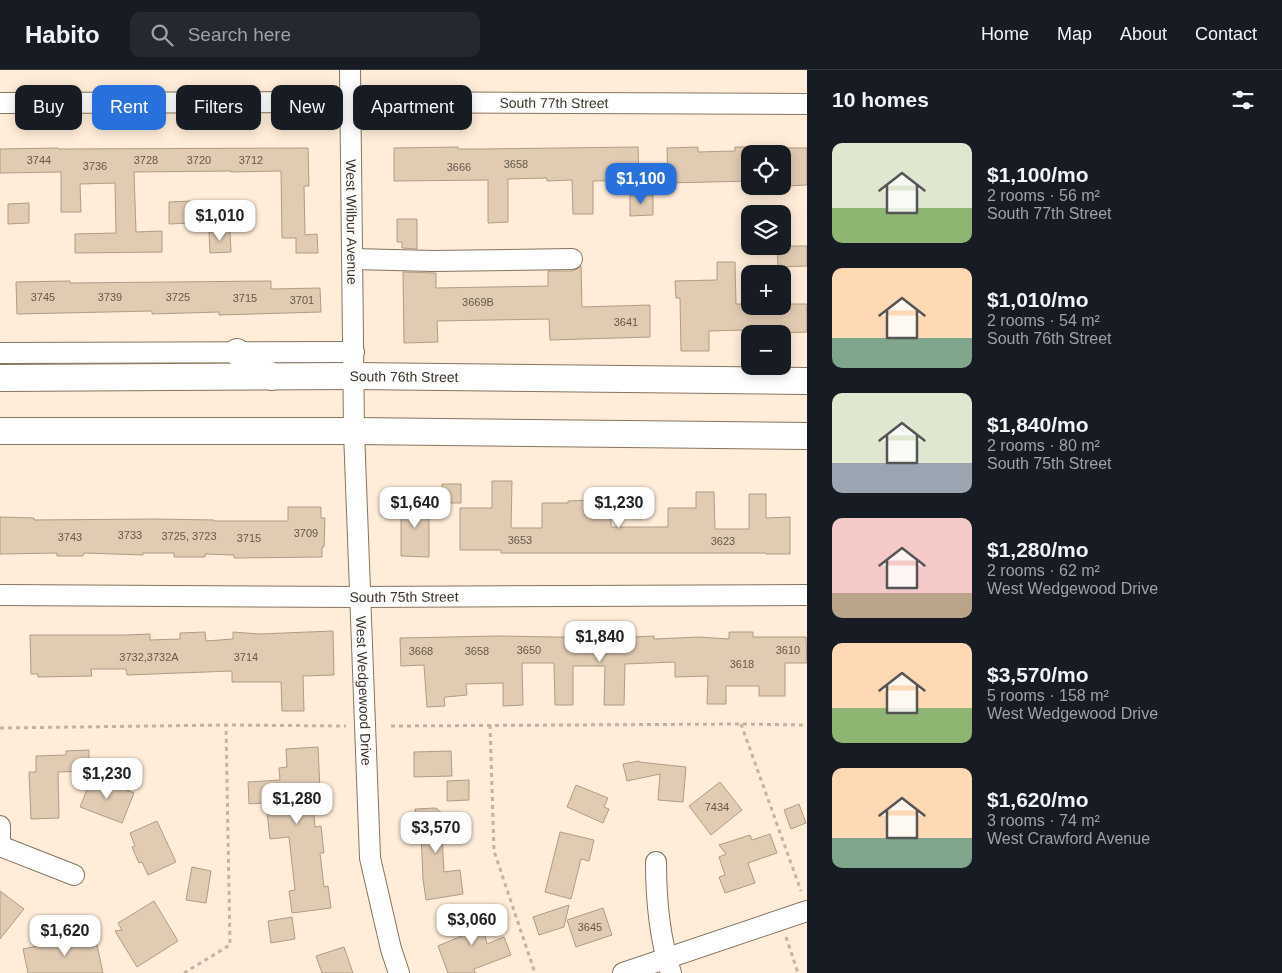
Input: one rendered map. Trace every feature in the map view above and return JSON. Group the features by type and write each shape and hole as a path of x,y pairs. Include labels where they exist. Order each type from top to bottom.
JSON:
{"main road":[{"path":"237,352 272,377"},
{"name":"South 76th Street","path":"0,378 272,377 354,364 807,381"},
{"path":"0,432 354,431 807,436"}],"street":[{"name":"West Wilbur Avenue","path":"350,70 354,364"},
{"name":"South 77th Street","path":"0,103 807,104"},
{"path":"353,259 433,261 572,259"},
{"name":"South 76th Street","path":"0,353 237,352 354,364"},
{"name":"West Wedgewood Drive","path":"354,364 354,431 370,858 391,949 399,973"},
{"name":"South 75th Street","path":"0,595 360,597 807,595"},
{"path":"0,826 0,847 74,874"},
{"path":"656,862 656,899 669,966"},
{"path":"623,973 669,966 807,911"}],"path":[{"path":"741,724 801,891"},
{"path":"184,973 230,945 226,725"},
{"path":"0,728 226,725 346,726"},
{"path":"490,725 494,851 535,973"},
{"path":"391,726 807,725"},
{"path":"784,932 798,973"}],"building":[{"path":"458,147 458,149 482,149 638,147 639,180 593,181 593,214 573,214 572,180 547,181 547,178 508,179 508,222 488,223 488,180 394,181 394,148"},
{"path":"698,147 698,152 735,151 735,147 741,147 741,181 668,183 667,148"},
{"path":"308,148 309,186 304,186 305,235 317,234 318,253 296,253 296,238 282,238 281,171 231,171 134,172 136,232 162,231 162,252 75,253 75,234 116,233 115,183 80,184 81,212 61,212 61,172 0,173 0,149"},
{"path":"791,148 807,148 807,185 791,186"},
{"path":"630,195 653,195 653,215 630,216"},
{"path":"191,201 191,223 169,224 169,202"},
{"path":"222,202 246,202 246,223 223,224"},
{"path":"29,203 29,223 8,224 8,204"},
{"path":"397,219 417,219 417,249 402,248 402,242 397,242"},
{"path":"230,231 231,252 210,253 209,232"},
{"path":"791,246 807,246 807,266 778,265 777,255 791,255"},
{"path":"717,262 735,262 736,304 741,304 741,315 791,315 791,304 807,304 807,332 791,333 791,325 741,325 741,330 709,331 709,351 681,351 680,298 676,298 675,281 717,280"},
{"path":"581,266 582,307 650,305 650,337 550,340 549,319 437,321 438,342 404,343 403,272 436,273 436,288 548,286 548,271 573,271"},
{"path":"70,281 70,283 271,281 271,289 320,288 321,312 219,315 219,312 152,314 152,311 17,314 16,282"},
{"path":"492,481 512,481 511,528 542,528 542,503 595,500 594,488 611,488 611,527 668,527 668,508 696,508 696,492 714,492 715,529 749,529 749,494 766,494 766,518 790,517 790,554 501,553 501,550 460,550 460,508 492,508"},
{"path":"442,484 461,484 461,503 442,503"},
{"path":"401,501 429,501 429,557 401,556"},
{"path":"288,507 321,507 321,518 325,518 322,557 234,558 234,555 205,554 205,557 174,557 174,553 143,553 143,555 84,553 83,556 57,556 57,553 0,554 0,517 34,518 34,520 288,521"},
{"path":"333,631 334,675 303,676 304,711 282,711 281,682 232,682 232,671 127,675 126,669 91,669 92,676 38,677 38,674 31,674 30,635 150,634 150,640 180,639 180,633 205,632 206,641 233,639 233,632 259,634"},
{"path":"729,632 753,632 753,637 806,637 807,663 785,663 785,696 759,696 759,686 726,686 726,704 707,704 708,676 675,677 675,662 625,664 624,705 604,705 605,666 573,666 573,705 555,705 554,663 522,663 523,705 503,706 503,683 466,684 467,695 444,698 445,706 427,707 424,665 401,666 400,638 498,636 612,638 654,636 654,639 699,637 729,639"},
{"path":"318,747 320,790 312,790 315,827 321,826 324,853 320,853 324,887 328,886 331,908 292,913 289,891 295,890 289,837 270,839 266,803 249,804 248,782 280,780 279,768 287,767 286,749"},
{"path":"89,750 89,771 58,772 59,818 31,819 29,772 36,772 36,756 66,755 66,751"},
{"path":"451,751 452,776 414,777 414,752"},
{"path":"639,761 686,767 683,802 658,800 660,774 627,781 623,764"},
{"path":"92,777 134,793 122,823 80,807"},
{"path":"469,780 469,800 447,801 447,781"},
{"path":"720,782 742,810 711,835 689,806"},
{"path":"576,785 608,798 604,807 609,809 603,823 567,807"},
{"path":"799,804 806,823 791,829 784,810"},
{"path":"436,808 458,827 451,835 442,836 444,872 460,870 463,894 426,900 421,834 417,834 415,809"},
{"path":"157,821 176,862 148,875 142,862 139,863 132,847 135,846 130,833"},
{"path":"560,832 594,840 589,861 581,859 571,899 545,892"},
{"path":"770,834 777,853 748,863 755,883 725,893 719,877 725,875 719,857 726,854 719,845 750,835 752,840"},
{"path":"192,867 211,871 206,903 186,900"},
{"path":"0,891 24,909 0,939"},
{"path":"154,901 178,941 137,967 115,931 122,930 118,923"},
{"path":"478,905 487,944 504,937 511,955 474,969 475,973 448,973 438,946 464,935 459,910"},
{"path":"569,905 564,927 539,935 533,917"},
{"path":"603,908 612,935 576,947 567,920"},
{"path":"292,917 295,939 271,943 268,921"},
{"path":"95,936 103,973 28,973 23,949 81,937 81,939"},
{"path":"344,947 353,973 322,973 316,956"}]}
